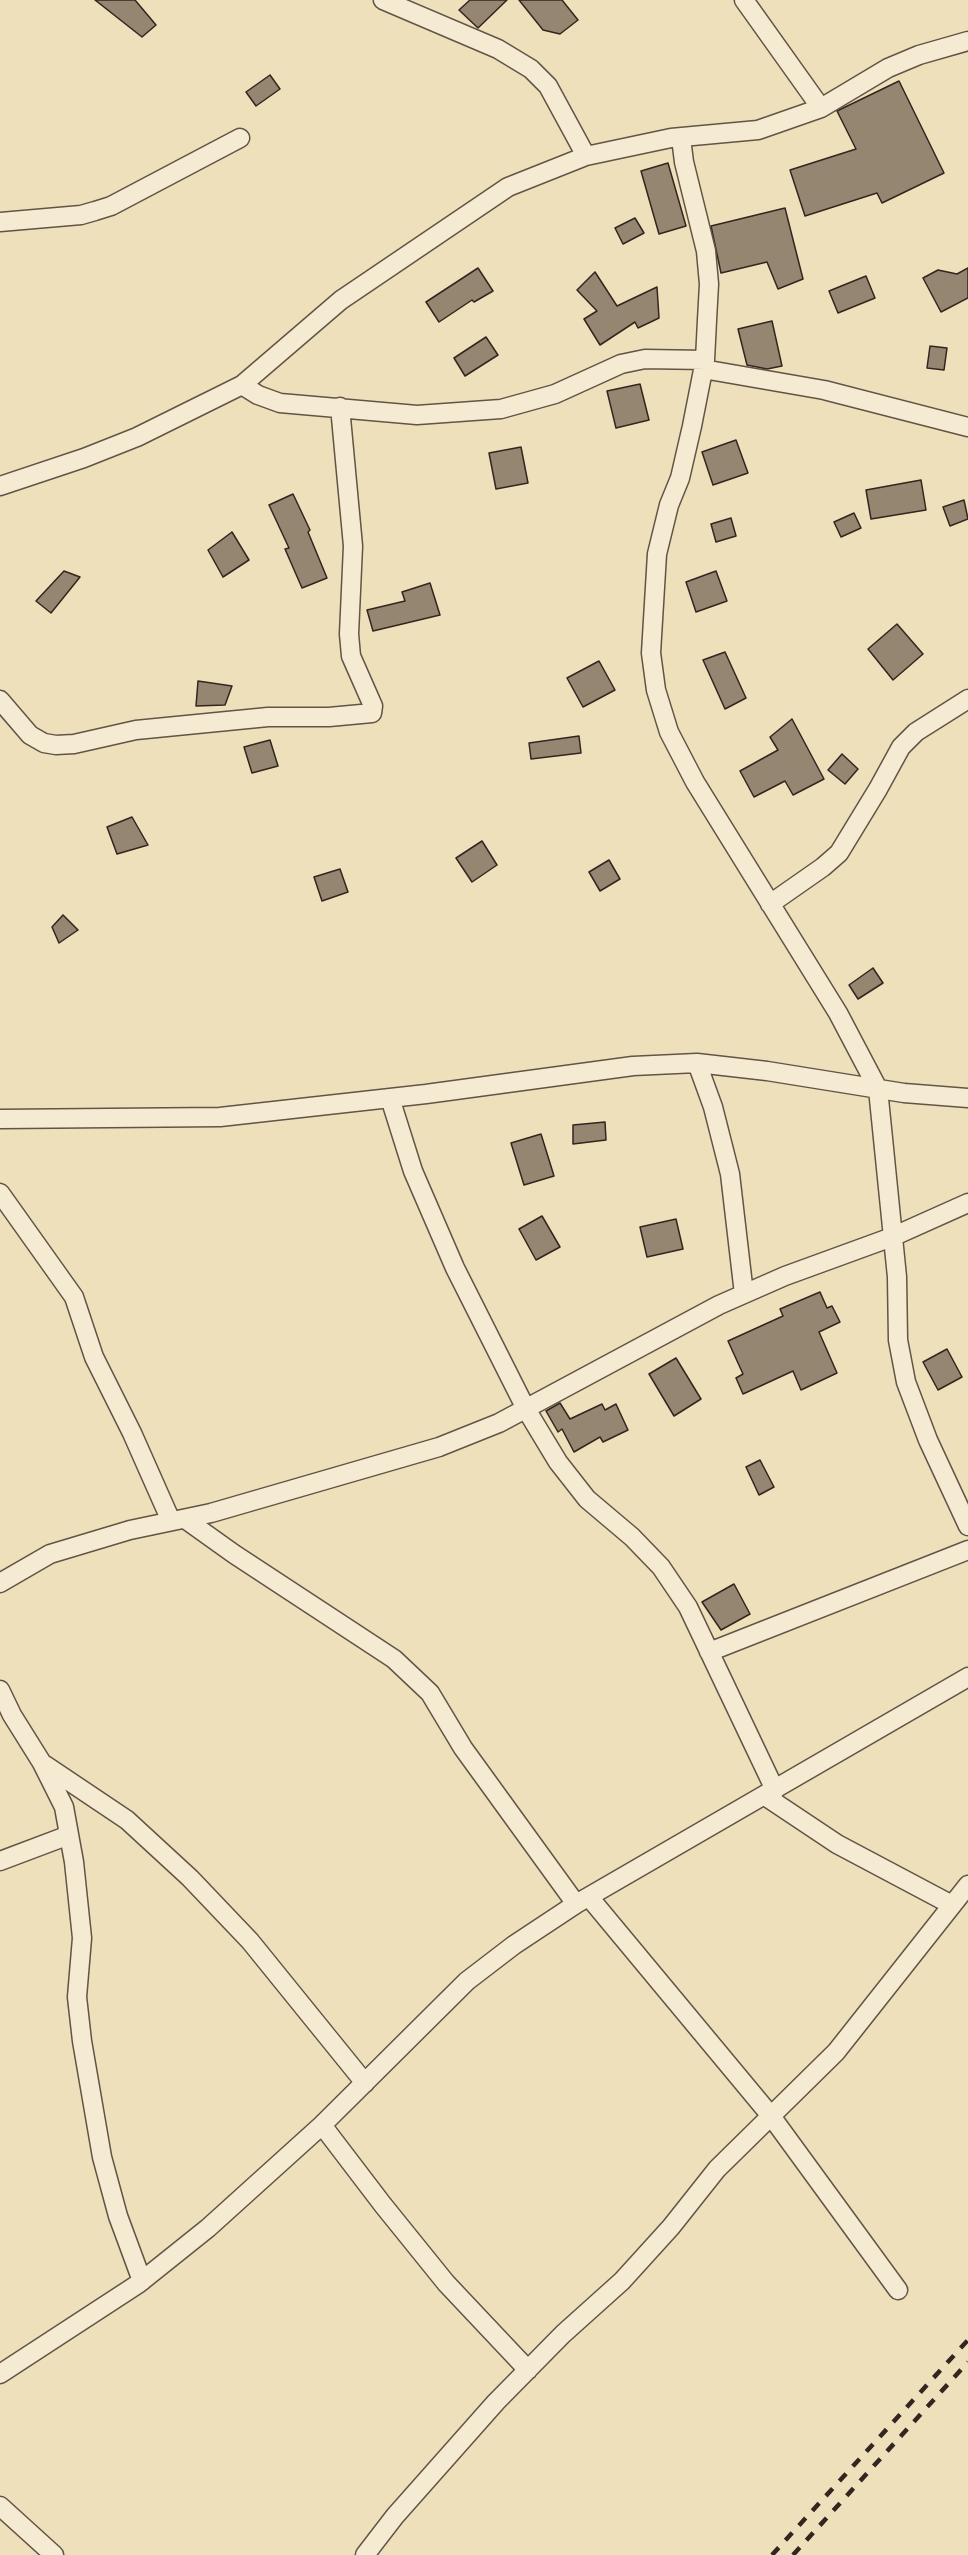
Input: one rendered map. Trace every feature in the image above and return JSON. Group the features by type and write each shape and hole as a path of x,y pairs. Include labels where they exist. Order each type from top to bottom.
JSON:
{"street":[{"path":"383,0 498,49 531,69 548,86 586,156"},
{"path":"744,0 821,108"},
{"path":"0,486 84,458 137,437 242,385 341,300 508,187 586,156 681,138 758,130 821,108 888,68 920,55 968,41"},
{"path":"0,222 81,216 95,212 111,206 240,138"},
{"path":"681,138 684,162 706,252 709,284 704,364 680,478 669,505 657,554 651,653 656,690 669,732 695,782 838,1013 878,1089 897,1277 898,1340 906,1382 928,1440 968,1526"},
{"path":"242,385 258,395 280,403 417,415 501,409 555,394 621,364 645,359 704,364 824,390 968,427"},
{"path":"0,700 30,735 44,743 56,745 74,744 136,730 268,717 329,717 372,713 373,706 351,656 348,634 353,546 340,407"},
{"path":"770,904 823,867 838,853 901,747 916,732 968,699"},
{"path":"697,1063 713,1107 730,1174 744,1294"},
{"path":"0,1119 220,1117 390,1098 633,1066 697,1063 767,1071 929,1096 968,1098"},
{"path":"390,1098 413,1171 455,1268 526,1409 558,1462 587,1499 632,1537 661,1567 688,1607 770,1793 837,1844 952,1905"},
{"path":"0,1193 74,1297 94,1357 178,1520 394,1659 430,1693 463,1748 582,1900 771,2116 898,2290"},
{"path":"0,1583 50,1554 130,1530 178,1520 439,1447 499,1423 718,1305 785,1276 892,1237 968,1203"},
{"path":"709,1652 968,1550"},
{"path":"0,2374 142,2280 208,2228 322,2125 467,1981 514,1945 582,1900 968,1677"},
{"path":"0,1690 12,1715 42,1763 64,1807 82,1938 77,1997 84,2052 102,2157 118,2216 142,2280"},
{"path":"42,1763 127,1820 190,1878 250,1941 365,2083"},
{"path":"0,1861 69,1835"},
{"path":"365,2555 395,2516 528,2370 622,2281 671,2227 717,2169 836,2052 968,1885"},
{"path":"322,2125 446,2283 528,2370"},
{"path":"0,2506 54,2555"}],"building":[{"path":"95,0 135,0 156,25 142,37"},
{"path":"470,0 507,0 478,28 459,10"},
{"path":"519,0 562,0 578,20 560,34 543,30"},
{"path":"270,75 280,89 256,106 246,92"},
{"path":"899,81 944,173 882,203 877,193 805,216 790,170 856,149 837,111"},
{"path":"668,163 686,226 659,234 641,171"},
{"path":"785,208 803,279 778,289 767,262 721,273 711,226"},
{"path":"635,218 644,233 623,244 615,228"},
{"path":"478,268 493,291 474,302 472,300 439,322 426,302"},
{"path":"968,268 968,298 941,312 923,278 938,270 957,274"},
{"path":"595,272 617,306 657,287 659,318 638,328 635,322 600,345 584,319 597,311 577,290"},
{"path":"866,276 875,298 838,313 829,291"},
{"path":"772,321 782,366 767,369 747,365 738,329"},
{"path":"486,337 498,355 465,376 454,358"},
{"path":"930,346 947,348 944,370 927,368"},
{"path":"640,384 649,420 616,428 607,391"},
{"path":"736,440 748,473 713,485 702,452"},
{"path":"521,447 528,483 496,489 489,453"},
{"path":"921,480 926,510 871,519 866,490"},
{"path":"293,494 310,530 308,532 327,578 302,588 285,549 289,548 269,505"},
{"path":"964,500 968,519 950,526 943,507"},
{"path":"854,513 861,528 841,537 834,522"},
{"path":"731,518 736,536 716,542 711,524"},
{"path":"232,532 249,560 223,577 208,550"},
{"path":"64,571 80,577 51,613 36,601"},
{"path":"716,571 727,601 696,612 686,582"},
{"path":"430,583 440,615 373,631 367,610 405,601 402,592"},
{"path":"897,624 923,654 893,680 868,649"},
{"path":"725,652 746,698 725,709 703,660"},
{"path":"599,661 615,690 583,707 567,678"},
{"path":"198,681 232,686 225,705 196,706"},
{"path":"792,719 824,779 793,795 785,781 754,797 740,771 778,750 770,737"},
{"path":"579,736 581,753 531,759 529,743"},
{"path":"270,740 278,766 252,773 244,747"},
{"path":"842,754 858,769 845,784 828,770"},
{"path":"132,817 148,845 117,854 107,827"},
{"path":"482,841 497,865 472,882 456,858"},
{"path":"609,860 620,879 600,891 589,872"},
{"path":"340,869 348,892 322,901 314,877"},
{"path":"63,915 78,930 59,943 52,927"},
{"path":"873,968 883,983 858,999 849,985"},
{"path":"605,1122 606,1140 573,1144 573,1125"},
{"path":"541,1134 554,1176 524,1185 511,1143"},
{"path":"542,1216 560,1247 536,1260 519,1229"},
{"path":"676,1219 683,1249 647,1257 640,1227"},
{"path":"820,1292 827,1308 832,1306 840,1322 819,1332 837,1373 801,1390 793,1371 743,1394 736,1378 743,1374 728,1341 783,1316 780,1309"},
{"path":"947,1349 962,1377 938,1390 923,1362"},
{"path":"676,1358 701,1399 674,1416 649,1374"},
{"path":"560,1403 570,1419 602,1404 605,1410 616,1404 628,1430 603,1442 600,1437 574,1452 562,1429 558,1432 546,1411"},
{"path":"760,1460 774,1487 759,1495 746,1467"},
{"path":"734,1584 750,1614 721,1630 702,1602"}],"railway":[{"path":"772,2555 968,2340"},
{"path":"793,2555 968,2362"}]}
